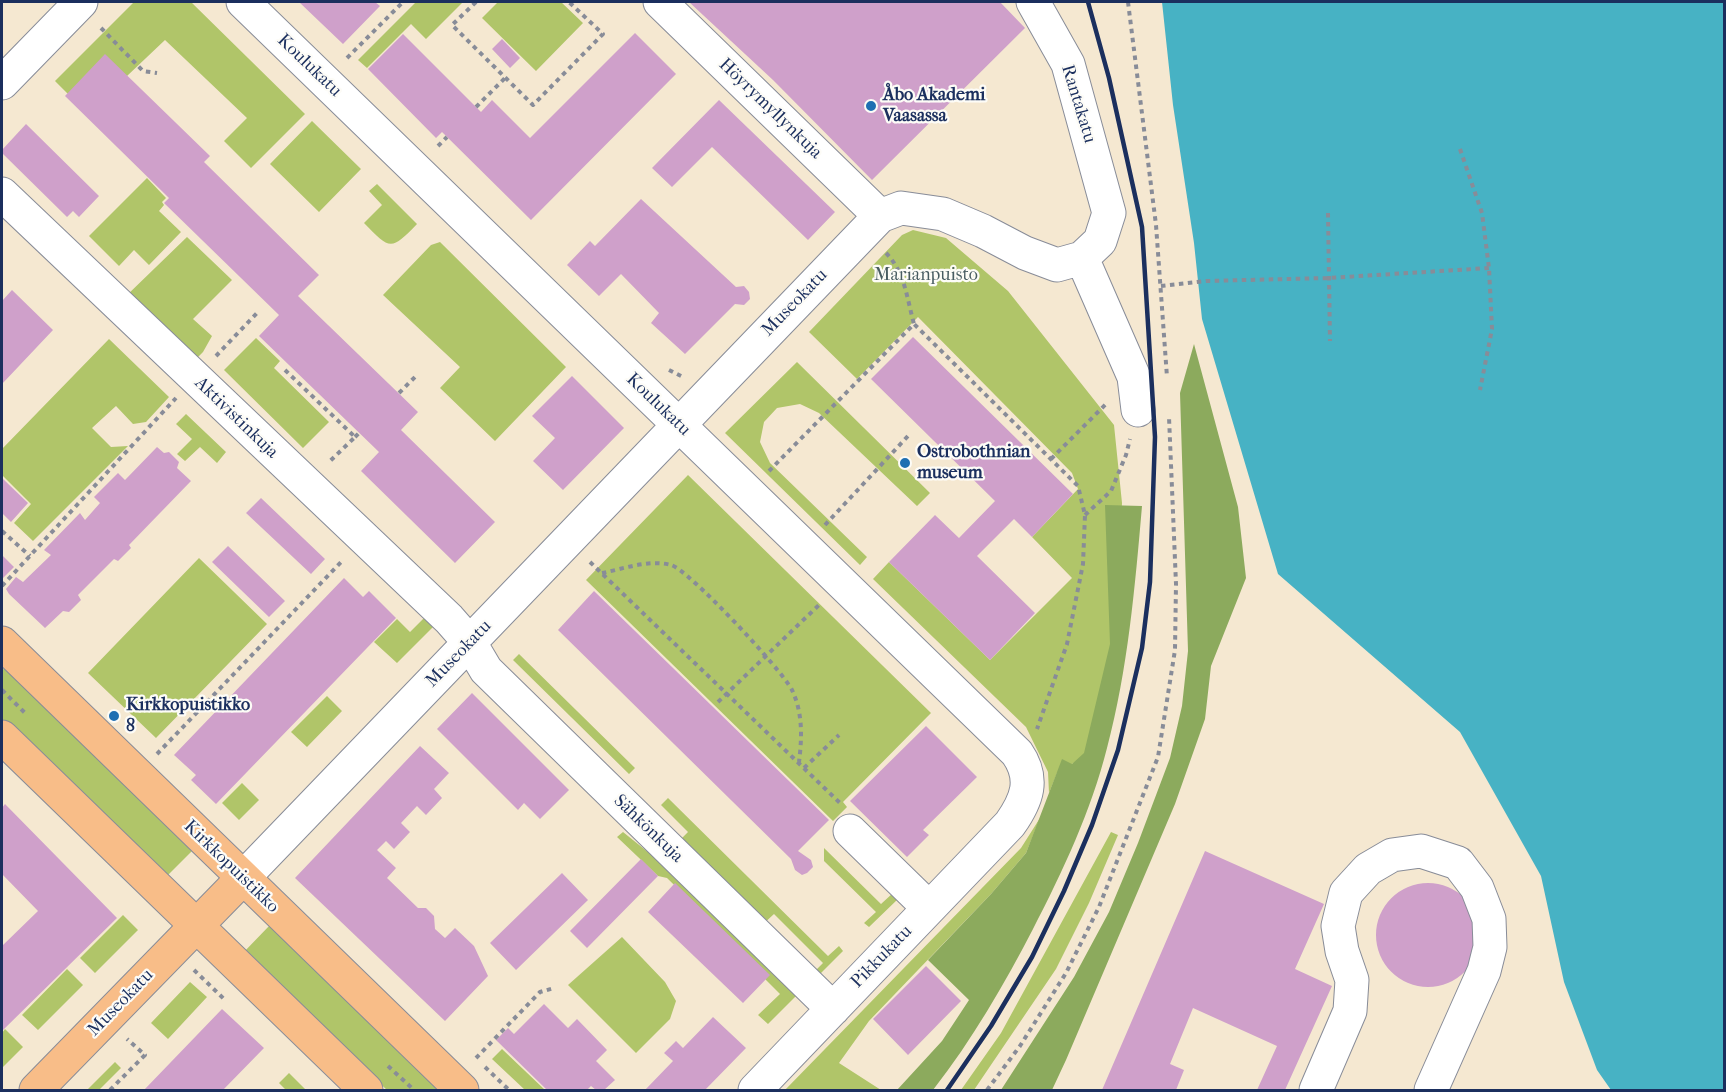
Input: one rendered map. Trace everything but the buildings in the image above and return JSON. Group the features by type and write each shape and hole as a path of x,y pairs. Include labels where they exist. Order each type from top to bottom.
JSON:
{"main road":[{"name":"Kirkkopuistikko","path":"2,643 462,1090"},
{"path":"2,737 366,1090"},
{"name":"Museokatu","path":"36,1090 243,878"}],"street":[{"path":"2,82 81,2"},
{"name":"Koulukatu","path":"243,2 1017,753 1024,763 1026,791 1022,807 1010,824"},
{"name":"Höyrymyllynkuja","path":"660,2 880,216"},
{"name":"Rantakatu","path":"1033,2 1068,64 1109,213 1100,241 1083,258"},
{"name":"Aktivistinkuja","path":"2,194 448,619 470,643"},
{"path":"880,216 901,208 943,214 976,227 1025,253 1057,265 1083,258 1134,377 1154,412"},
{"name":"Museokatu","path":"243,878 880,216"},
{"name":"Sähkönkuja","path":"470,643 486,670 833,1009"},
{"name":"Pikkukatu","path":"755,1090 1010,824"},
{"path":"850,831 929,908"},
{"path":"1316,1090 1350,1011 1352,980 1342,951 1338,926 1346,893 1368,869 1392,855 1421,851 1458,863 1477,888 1489,919 1490,947 1484,972 1431,1090"}],"path":[{"path":"346,58 403,2"},
{"path":"476,2 452,25 533,105 603,34 569,2"},
{"path":"1128,2 1155,213 1168,382"},
{"path":"101,28 143,71 157,73"},
{"path":"476,107 506,78"},
{"path":"438,146 447,137"},
{"path":"1460,149 1482,213 1489,268 1492,329 1480,390"},
{"path":"1328,213 1330,341"},
{"path":"882,249 895,262 902,276 914,324 1078,486 1085,515 1083,564 1067,644 1039,726 1017,753"},
{"path":"1161,286 1206,281 1328,278 1489,268"},
{"path":"2,586 259,311"},
{"path":"762,477 914,324"},
{"path":"285,370 355,437"},
{"path":"399,393 417,375"},
{"path":"1051,459 1134,377"},
{"path":"1085,515 1111,491 1126,455 1154,412"},
{"path":"987,1090 1020,1046 1066,973 1099,907 1158,756 1175,650 1176,584 1154,412"},
{"path":"306,484 359,433"},
{"path":"818,532 908,436"},
{"path":"2,531 30,556"},
{"path":"154,756 364,539"},
{"path":"590,562 851,814 850,831"},
{"path":"603,573 657,563 673,565 720,608 766,656 787,682 798,707 802,738 799,763"},
{"path":"718,702 826,599"},
{"path":"804,768 838,735"},
{"path":"476,1058 540,992 554,988"},
{"path":"110,1090 145,1055 126,1038"}],"green space":[{"path":"134,2 191,2 305,114 251,168 224,141 247,118 165,40 127,76 68,94 55,81"},
{"path":"416,2 463,2 426,39 411,24 367,68 358,60"},
{"path":"498,2 561,2 583,23 536,71 482,18"},
{"path":"312,121 361,169 319,212 270,164"},
{"path":"147,178 166,198 159,211 181,232 149,265 134,250 119,266 89,236"},
{"path":"377,184 417,224 396,243 385,242 364,223 382,205 369,191"},
{"name":"Marianpuisto","path":"913,230 946,238 1008,291 1114,425 1122,503 1116,646 1087,755 1057,773 1049,793 1048,772 1026,727 873,579 889,562 990,660 1072,578 1032,537 1078,489 1072,473 918,317 857,379 809,332 902,235"},
{"path":"187,237 232,280 193,319 212,336 203,352 192,363 124,298"},
{"path":"440,242 566,367 495,441 440,388 460,367 383,295 431,245"},
{"path":"256,338 280,361 274,368 329,422 303,448 224,370"},
{"path":"109,339 169,397 146,422 133,424 116,406 92,428 111,447 128,446 33,541 14,523 31,504 2,475 2,449"},
{"path":"1194,344 1238,507 1246,578 1211,666 1205,719 1175,804 1052,1090 1001,1090 1074,977 1109,912 1170,758 1182,706 1188,651 1180,393"},
{"path":"797,362 930,493 917,506 819,413 800,404 777,408 764,422 760,442 770,463 867,557 860,565 725,433"},
{"path":"186,414 226,452 217,463 200,447 185,461 177,454 192,439 176,424"},
{"path":"688,475 931,713 843,802 847,807 833,821 586,580"},
{"path":"1105,505 1142,506 1133,597 1120,688 1107,748 1093,795 1044,907 1011,971 974,1032 933,1090 897,1090 942,1041 969,1000 928,960 991,894 1026,853 1062,759 1072,764 1084,753 1110,644"},
{"path":"199,558 267,624 156,738 88,673"},
{"path":"430,616 437,623 397,663 374,642 397,619 410,632 423,619"},
{"path":"519,654 635,768 629,774 513,660"},
{"path":"5,667 193,850 165,878 2,719 2,671"},
{"path":"327,696 342,711 307,747 291,732"},
{"path":"242,783 259,800 239,820 222,803"},
{"path":"668,798 828,956 839,946 843,951 814,980 810,976 823,963 774,914 760,927 676,844 688,832 661,805"},
{"path":"1040,818 1026,853 991,894 869,1021 839,1063 881,1090 785,1090 1021,848"},
{"path":"623,832 659,861 797,995 768,1024 758,1015 780,994 760,974 758,967 667,878 658,876 617,837"},
{"path":"1111,832 1118,835 1089,903 1056,969 974,1090 961,1090 1001,1033"},
{"path":"824,848 881,904 893,893 898,899 869,927 864,923 876,912 824,861"},
{"path":"123,915 138,930 95,973 80,958"},
{"path":"270,925 442,1090 387,1090 242,954"},
{"path":"622,937 665,982 676,1001 670,1019 636,1053 568,985"},
{"path":"67,969 83,985 38,1030 22,1015"},
{"path":"190,982 207,997 168,1039 151,1023"},
{"path":"5,1029 23,1047 2,1068 2,1033"},
{"path":"502,1049 545,1090 525,1090 492,1059"},
{"path":"115,1062 121,1068 99,1090 87,1090"},
{"path":"289,1073 306,1090 286,1090 279,1083"}],"water":[{"path":"1162,2 1724,2 1724,1090 1611,1090 1597,1070 1564,982 1541,876 1460,732 1278,574 1202,319 1194,243 1173,105"}],"railway":[{"path":"947,1090 991,1026 1032,957 1064,891 1092,825 1118,750 1142,648 1150,582 1155,437 1142,227 1109,78 1088,2"}],"place":[{"name":"Åbo Akademi Vaasassa","path":"871,106"},
{"name":"Ostrobothnian museum","path":"905,463"},
{"name":"Kirkkopuistikko 8","path":"114,716"}]}
